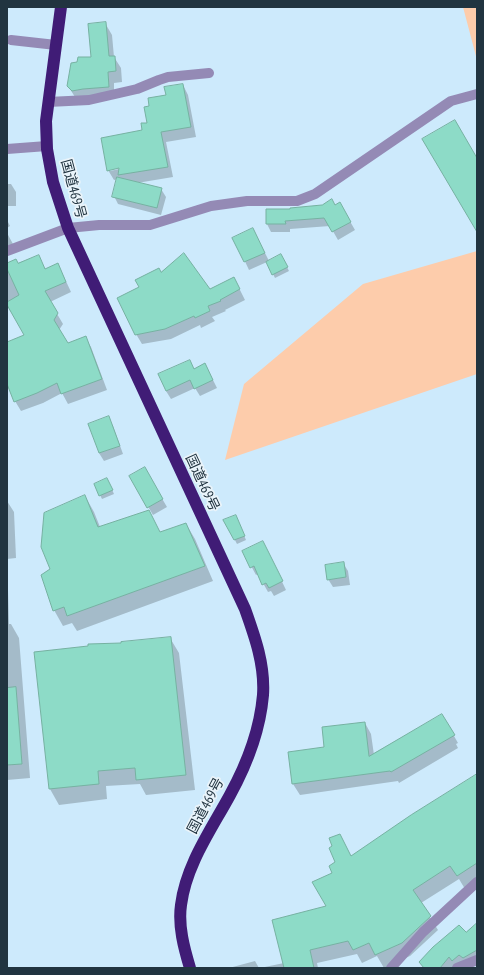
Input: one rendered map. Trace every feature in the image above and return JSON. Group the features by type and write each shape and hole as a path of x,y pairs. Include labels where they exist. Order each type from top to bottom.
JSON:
{"highway":[{"name":"国道469号","path":"61,7 46,121 47,146 53,182 68,228 245,609 258,644 263,694 254,742 231,793 199,850 186,880 181,906 181,928 190,968"}],"street":[{"path":"11,40 56,45"},
{"path":"48,102 89,100 137,89 168,77 209,73"},
{"path":"7,251 68,228 99,225 150,225 211,206 247,201 297,201 315,194 451,101 477,94"},
{"path":"7,149 47,146"},
{"path":"391,968 423,932 477,882"},
{"path":"457,968 477,960"}],"shaded area":[{"path":"463,7 477,7 477,60"},
{"path":"477,251 477,374 225,460 244,384 363,284"}],"building":[{"path":"106,22 109,56 115,56 116,71 108,72 109,87 72,91 67,86 71,63 77,62 78,57 91,57 88,24"},
{"path":"183,84 191,127 161,132 168,167 118,175 119,168 107,171 101,138 142,130 141,123 147,123 144,107 149,106 148,98 166,95 164,87"},
{"path":"455,120 477,158 477,232 422,139"},
{"path":"117,177 162,188 157,208 112,197"},
{"path":"332,199 335,205 340,202 351,222 332,232 324,218 285,221 286,224 266,224 266,209 290,209 322,205"},
{"path":"253,228 265,253 244,262 232,238"},
{"path":"184,253 210,289 234,277 240,289 220,300 221,301 208,306 210,311 195,318 194,316 165,329 135,335 117,298 139,287 135,280 159,268 161,272"},
{"path":"281,254 288,267 272,275 266,262"},
{"path":"39,255 45,269 58,263 66,282 45,291 58,313 54,320 68,343 86,336 102,379 61,394 57,383 14,402 7,384 7,342 24,335 7,305 7,302 19,295 7,269 7,263 16,259 18,263"},
{"path":"190,360 194,369 205,363 213,380 194,389 190,380 166,391 158,374"},
{"path":"109,416 120,446 99,453 88,424"},
{"path":"145,467 163,499 147,508 129,476"},
{"path":"107,478 113,490 99,496 94,484"},
{"path":"85,495 98,527 149,510 160,532 186,523 205,566 67,616 64,607 53,611 41,575 50,569 41,547 44,513"},
{"path":"236,515 245,536 234,540 223,520"},
{"path":"263,541 283,581 269,588 266,583 262,585 254,566 250,568 242,551"},
{"path":"344,562 346,577 327,580 325,565"},
{"path":"171,637 186,775 136,780 135,768 98,771 99,784 49,789 34,652 88,646 88,644 121,643"},
{"path":"16,687 22,764 7,765 7,688"},
{"path":"442,714 455,735 391,772 292,784 288,752 324,747 322,727 365,722 369,756"},
{"path":"477,774 477,863 457,876 450,866 413,890 431,916 402,943 375,955 369,943 353,950 348,941 310,950 314,968 284,968 272,920 326,906 312,882 332,873 329,866 335,862 329,848 332,846 329,838 340,834 351,856 411,815"},
{"path":"477,923 477,950 463,958 459,955 452,961 449,957 440,968 424,968 419,962 433,947 459,925 466,932"}]}
